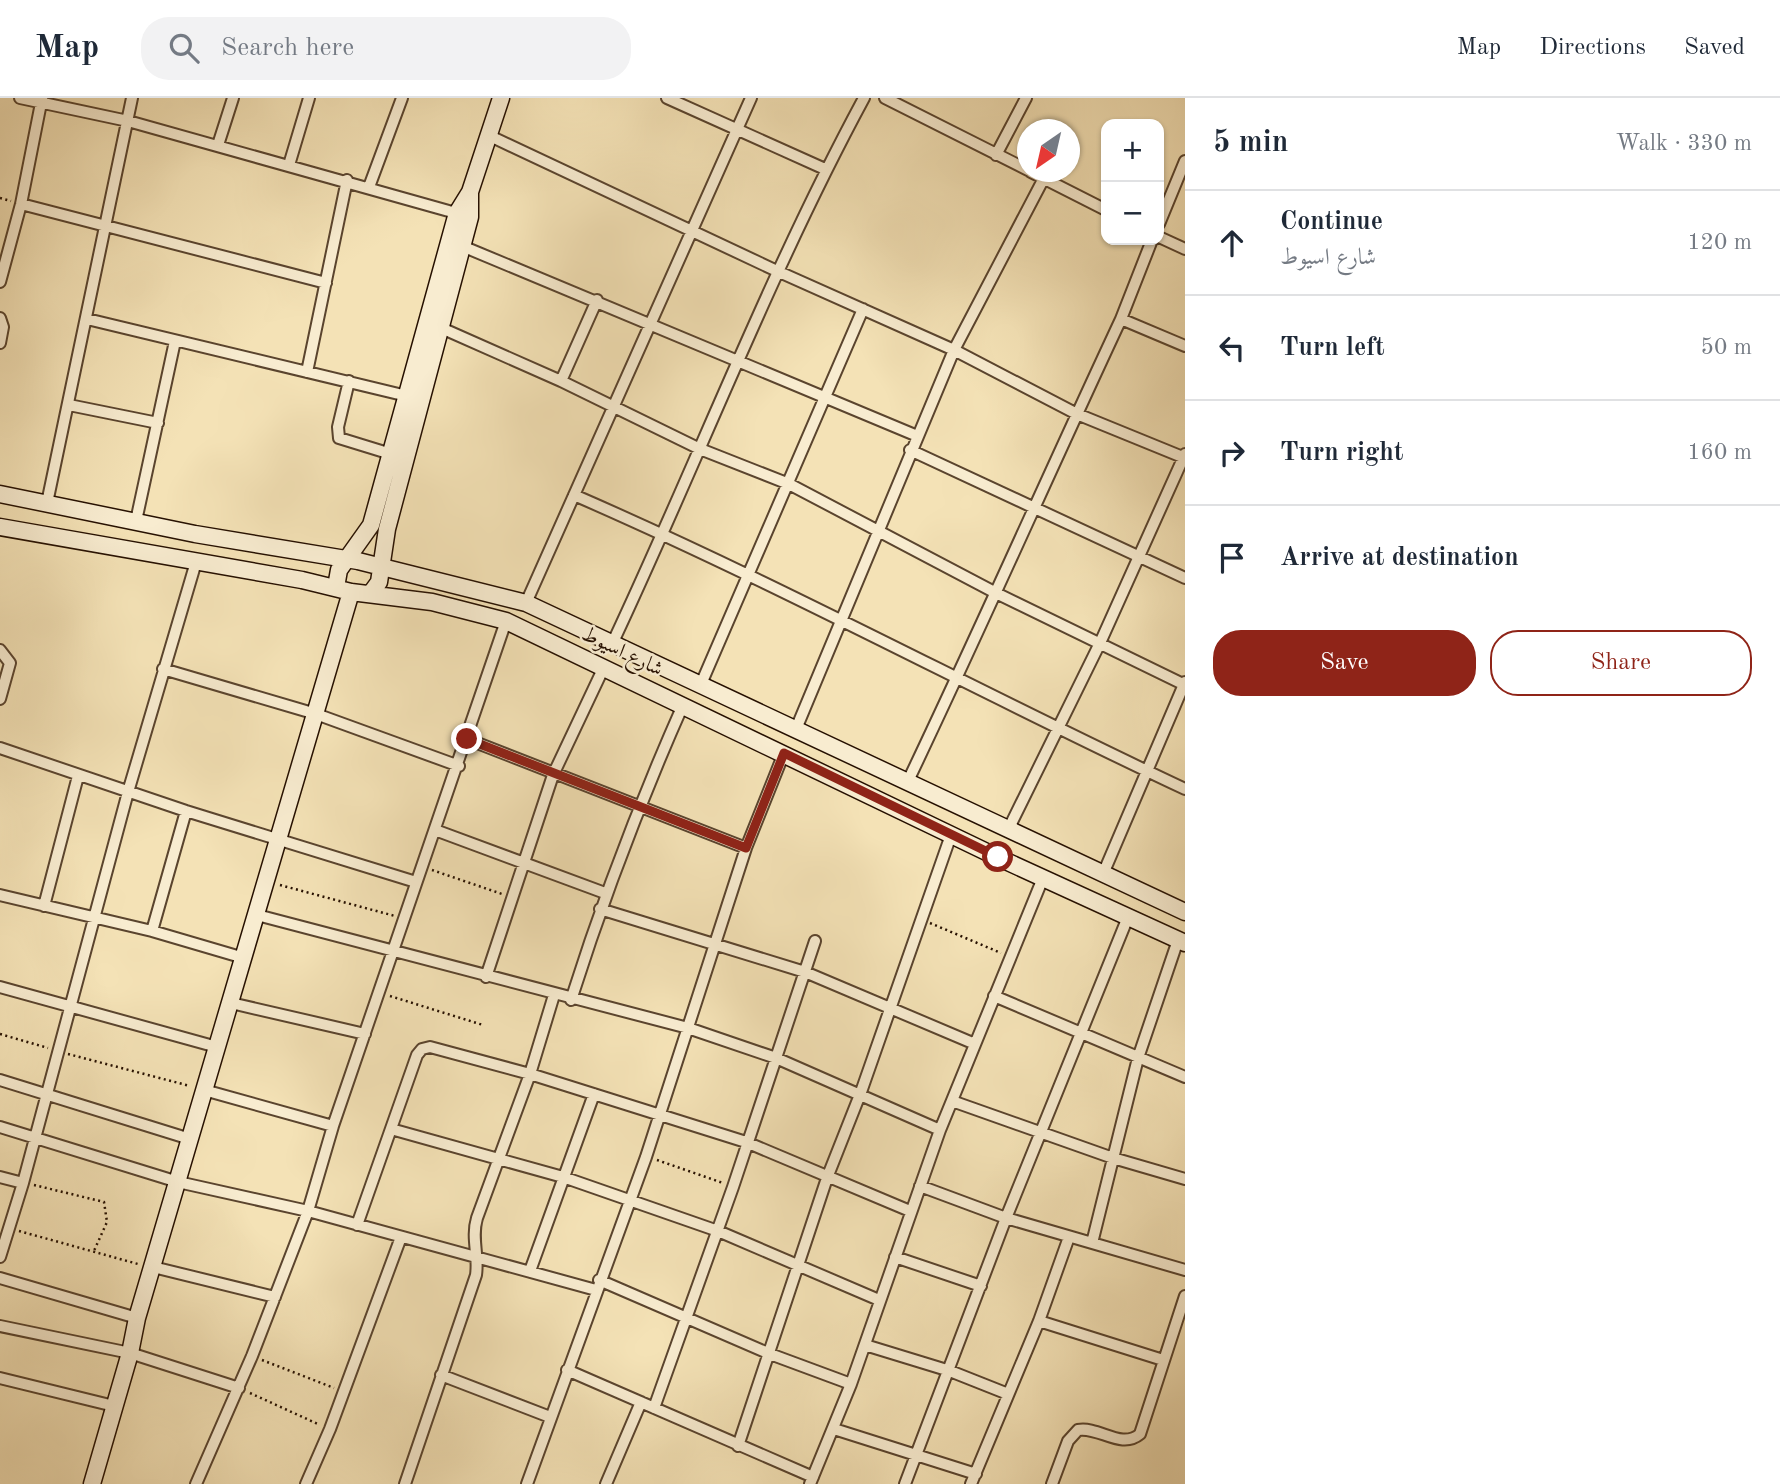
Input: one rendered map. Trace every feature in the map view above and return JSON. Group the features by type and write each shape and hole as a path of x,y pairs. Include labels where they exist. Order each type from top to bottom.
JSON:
{"street":[{"path":"20,98 42,100 128,121 347,180 463,215"},
{"path":"47,503 107,228 132,98"},
{"path":"218,145 233,98"},
{"path":"289,165 309,98"},
{"path":"369,187 402,98"},
{"path":"371,593 379,582 379,527 391,454 501,98"},
{"path":"667,98 825,169"},
{"path":"526,603 690,229 751,98"},
{"path":"613,642 664,534 776,271 825,169 864,98"},
{"path":"885,98 1017,165"},
{"path":"996,155 1026,98"},
{"path":"0,282 21,204 42,100"},
{"path":"490,136 776,271 954,350 1077,414 1185,456 1100,643 1008,830"},
{"path":"1164,212 1185,162"},
{"path":"307,372 347,180"},
{"path":"796,729 842,622 915,435 954,350 1042,182"},
{"path":"1052,182 1101,207"},
{"path":"21,204 326,284"},
{"path":"90,1481 130,1353 137,1318 316,714 344,590 336,578 344,561 379,527 462,246 463,215"},
{"path":"1164,239 1185,249"},
{"path":"908,781 998,594 1034,506 1121,319 1150,245"},
{"path":"462,246 597,300 737,362 915,435"},
{"path":"561,381 597,300"},
{"path":"701,684 863,309"},
{"path":"0,318 3,327 0,343"},
{"path":"87,319 407,396"},
{"path":"1121,319 1185,346"},
{"path":"439,327 561,381 700,449 789,484 998,594 1185,683 1103,874"},
{"path":"136,522 175,341"},
{"path":"349,382 338,427 339,438 391,454"},
{"path":"69,405 158,423"},
{"path":"910,450 1185,578"},
{"name":"شارع اسيوط","path":"0,494 381,568 526,603 1185,912"},
{"path":"574,495 747,573 1057,729 1185,789"},
{"name":"شارع اسيوط","path":"0,527 344,590 432,602 506,621 951,835 1181,942"},
{"path":"0,1257 71,1009 128,792 196,562"},
{"path":"196,1484 239,1388 308,1211 333,1126 421,867 459,766 506,621"},
{"path":"0,650 10,663 0,699"},
{"path":"486,977 553,775 604,667"},
{"path":"163,669 316,714 459,766"},
{"path":"571,1000 600,909 638,806 683,705"},
{"path":"467,739 553,775 746,848"},
{"path":"0,748 186,811 416,882"},
{"path":"527,1484 646,1157 746,848 784,753"},
{"path":"848,785 858,758"},
{"path":"44,906 78,776"},
{"path":"152,932 186,811"},
{"path":"435,830 606,893"},
{"path":"738,1446 827,1178 861,1092 951,835"},
{"path":"567,1370 812,1480 851,1384 940,1130 1043,877"},
{"path":"0,895 152,932 244,958"},
{"path":"600,909 805,972 975,1044"},
{"path":"257,915 571,1000 688,1028 776,1058 861,1092 940,1130"},
{"path":"905,1484 918,1456 1006,1218 1128,917"},
{"path":"654,1408 718,1231 815,941"},
{"path":"1092,1243 1138,1058 1181,942"},
{"path":"0,986 71,1009 218,1047"},
{"path":"405,1484 475,1275 475,1227 530,1074 554,995"},
{"path":"994,996 1185,1077"},
{"path":"231,1003 365,1034"},
{"path":"357,1224 422,1049 430,1047 660,1113 746,1142 910,1211"},
{"path":"0,1080 190,1139"},
{"path":"204,1090 333,1126"},
{"path":"530,1271 594,1094"},
{"path":"952,1101 1113,1158 1185,1179"},
{"path":"0,1127 178,1182 308,1211 477,1259 598,1285 688,1316 770,1354 851,1384"},
{"path":"391,1129 564,1177 718,1231 879,1300"},
{"path":"0,1177 23,1183"},
{"path":"920,1186 1006,1218 1185,1270"},
{"path":"306,1484 330,1429 401,1237"},
{"path":"834,1429 918,1456 973,1479 1039,1321 1069,1237"},
{"path":"895,1257 981,1286"},
{"path":"153,1267 275,1297"},
{"path":"0,1278 137,1318"},
{"path":"1052,1484 1068,1441 1077,1430 1124,1440 1133,1439 1140,1434 1185,1296"},
{"path":"1039,1321 1163,1360"},
{"path":"0,1326 130,1353 239,1388"},
{"path":"865,1345 950,1371 1008,1394"},
{"path":"441,1375 550,1417"},
{"path":"0,1378 114,1406"},
{"path":"606,1484 641,1402"}],"path":[{"path":"421,867 511,897"},
{"path":"266,881 404,918"},
{"path":"920,919 1010,957"},
{"path":"380,993 483,1025"},
{"path":"0,1034 204,1090"},
{"path":"646,1157 733,1187"},
{"path":"23,1183 104,1202 107,1222 93,1253"},
{"path":"9,1228 93,1253 153,1267"},
{"path":"252,1356 344,1392"},
{"path":"239,1388 330,1429"}],"route":[{"path":"467,739 553,775 746,848 784,753 998,857"}]}
